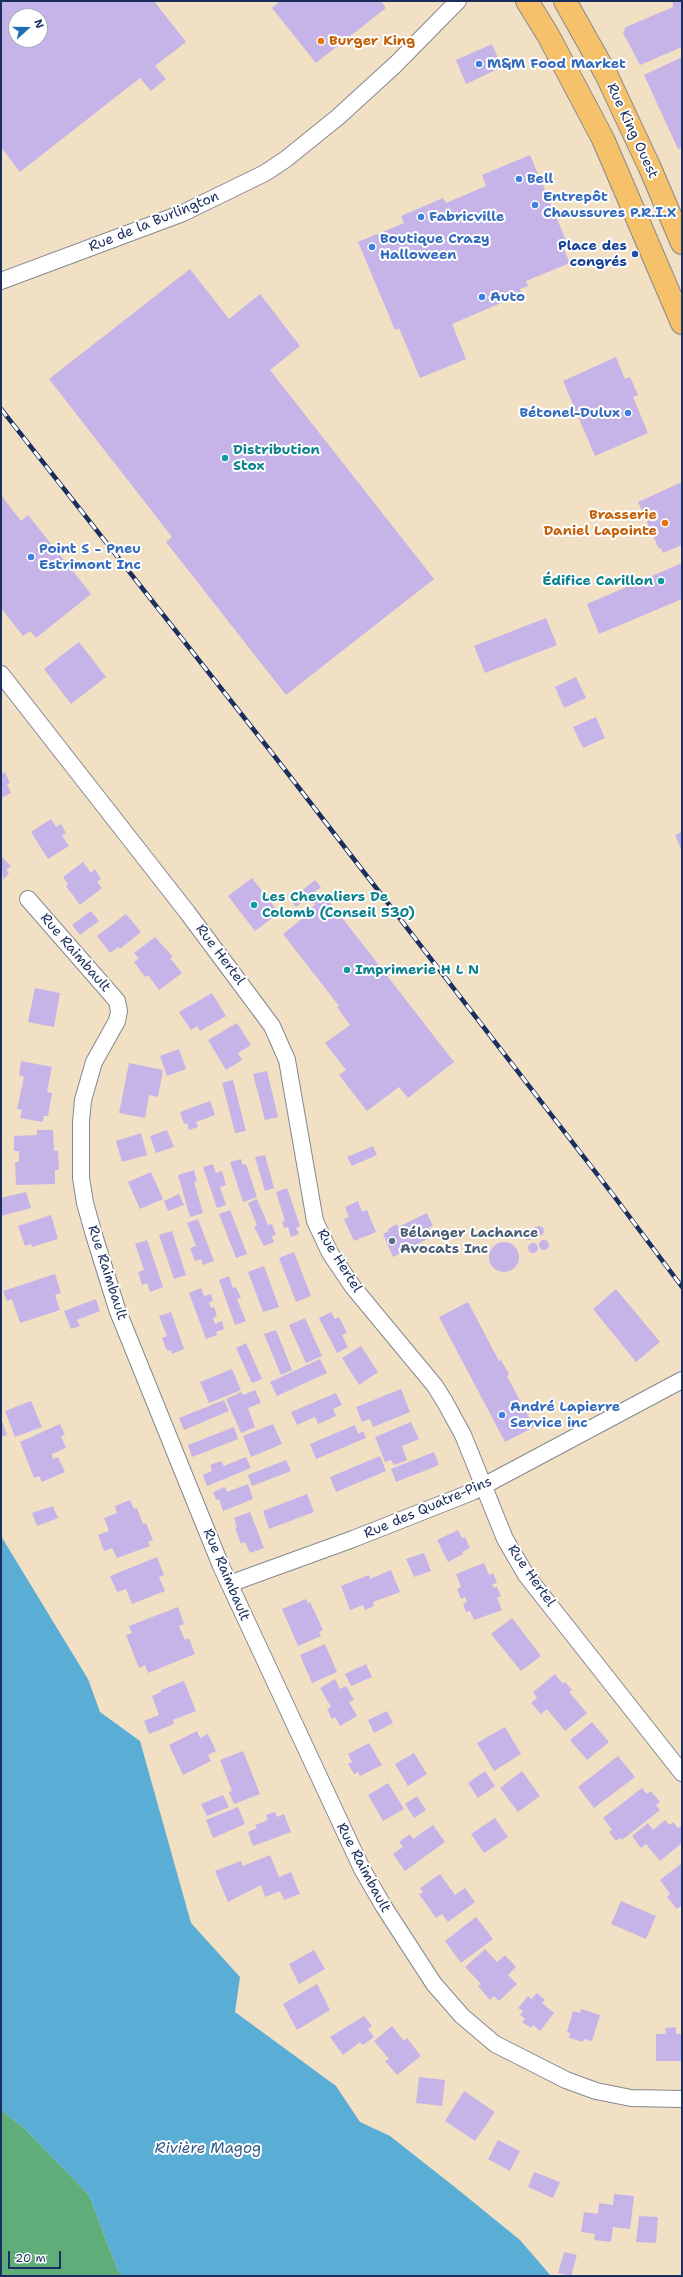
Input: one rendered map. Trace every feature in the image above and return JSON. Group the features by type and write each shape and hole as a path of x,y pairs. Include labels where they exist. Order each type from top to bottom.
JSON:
{"main road":[{"path":"527,1 552,41 602,138 682,323"},
{"name":"Rue King Ouest","path":"565,1 606,74 650,168 682,243"}],"street":[{"name":"Rue de la Burlington","path":"1,281 184,213 265,173 286,159 333,121 396,64 458,1"},
{"name":"Rue Hertel","path":"1,674 187,912 272,1026 287,1060 315,1221 319,1232 353,1287 435,1386 463,1435 485,1486 505,1539 526,1575 682,1773"},
{"name":"Rue Raimbault","path":"28,899 117,1001 119,1011 117,1021 94,1062 83,1100 81,1178 85,1203 117,1309 230,1584 362,1869 384,1908 434,1984 462,2016 496,2044 566,2080 596,2090 631,2098 682,2099"},
{"name":"Rue des Quatre-Pins","path":"230,1584 353,1539 485,1486 522,1464 628,1410 682,1380"}],"green space":[{"path":"1,2110 24,2128 89,2195 118,2271 123,2276 1,2276"}],"water":[{"name":"Rivière Magog","path":"1,1536 88,1679 100,1712 140,1741 191,1923 240,1977 235,2012 336,2086 360,2122 390,2136 456,2188 520,2240 551,2276 123,2276 118,2271 89,2195 24,2128 1,2110"}],"building":[{"path":"1,1 154,1 186,42 155,66 166,79 151,91 140,78 20,172 1,147"},
{"name":"Burger King","path":"280,1 381,1 386,8 316,63 272,8"},
{"path":"673,1 682,1 682,47 640,65 623,33 626,27 673,7"},
{"name":"M&M Food Market","path":"492,44 502,67 466,84 456,60"},
{"path":"682,57 682,148 678,149 644,75"},
{"path":"530,155 568,245 563,247 570,263 526,281 528,286 520,289 522,294 452,324 466,359 420,378 399,328 395,330 358,242 404,223 401,216 443,198 446,203 486,186 482,175"},
{"name":"Distribution Stox","path":"190,269 229,319 260,294 300,346 270,370 434,579 286,695 166,542 172,537 49,379"},
{"path":"616,357 625,379 630,377 638,395 633,397 648,433 595,456 563,381"},
{"name":"Brasserie Daniel Lapointe","path":"682,482 682,545 663,553 661,548 659,549 638,502"},
{"name":"Point S - Pneu Estrimont Inc","path":"1,495 21,521 28,515 91,594 36,638 30,631 23,636 1,608"},
{"name":"Édifice Carillon","path":"682,563 682,599 599,634 587,604"},
{"path":"546,618 557,645 485,673 474,646"},
{"path":"79,642 106,677 71,704 44,669"},
{"path":"576,677 586,698 564,708 555,687"},
{"path":"596,717 605,738 583,748 573,727"},
{"path":"1,772 2,774 5,772 10,783 7,784 11,793 1,798"},
{"path":"51,819 56,827 61,824 66,833 62,836 69,846 48,859 31,832"},
{"path":"682,832 682,851 675,835"},
{"path":"1,856 11,866 6,870 9,873 3,880"},
{"path":"83,862 91,873 95,869 101,879 97,882 102,888 80,905 66,886 68,884 63,877"},
{"name":"Les Chevaliers De Colomb (Conseil 530)","path":"252,878 279,913 255,931 228,896"},
{"name":"Imprimerie H L N","path":"315,880 321,887 312,894 319,902 326,897 454,1062 408,1098 399,1087 367,1111 339,1075 346,1070 325,1043 350,1025 337,1007 339,1006 283,934 313,910 311,908 315,905 309,897 296,907 290,900"},
{"path":"91,911 99,921 80,935 72,925"},
{"path":"126,914 141,932 120,949 118,947 110,953 97,936"},
{"path":"155,937 173,957 170,958 182,973 159,990 148,975 145,977 134,962 139,958 134,953"},
{"path":"35,988 60,993 54,1027 28,1022"},
{"path":"212,993 226,1016 200,1031 197,1026 191,1030 179,1012"},
{"path":"237,1023 251,1045 238,1053 242,1060 226,1070 208,1040"},
{"path":"179,1049 186,1069 167,1076 160,1056"},
{"path":"21,1061 52,1067 47,1092 52,1093 48,1116 44,1116 43,1122 20,1118 22,1110 17,1109 24,1077 19,1075"},
{"path":"129,1063 163,1070 158,1097 149,1095 145,1118 119,1113"},
{"path":"267,1071 278,1117 265,1120 253,1074"},
{"path":"233,1080 246,1131 235,1133 222,1083"},
{"path":"210,1101 215,1115 196,1122 198,1127 189,1130 187,1123 184,1124 180,1112"},
{"path":"37,1130 53,1130 54,1151 58,1151 59,1170 55,1170 55,1184 16,1185 15,1162 19,1162 19,1151 14,1151 14,1136 37,1135"},
{"path":"167,1130 174,1147 156,1153 150,1136"},
{"path":"141,1133 147,1155 122,1162 116,1141"},
{"path":"373,1146 377,1155 352,1166 347,1157"},
{"path":"265,1155 274,1188 265,1191 255,1157"},
{"path":"241,1159 243,1165 246,1164 257,1197 243,1202 230,1162"},
{"path":"213,1164 216,1173 222,1171 226,1185 220,1187 226,1205 217,1208 203,1167"},
{"path":"194,1170 197,1181 194,1182 203,1213 190,1217 178,1175"},
{"path":"151,1172 163,1199 140,1209 128,1182"},
{"path":"287,1188 300,1226 296,1228 299,1234 291,1237 288,1227 284,1228 282,1222 285,1221 276,1192"},
{"path":"26,1192 31,1208 1,1216 1,1198"},
{"path":"179,1194 184,1205 168,1211 164,1201"},
{"path":"257,1199 268,1225 272,1224 276,1235 272,1236 274,1242 264,1246 254,1227 257,1225 248,1203"},
{"path":"358,1201 362,1212 367,1210 376,1232 354,1241 344,1219 349,1217 345,1207"},
{"path":"230,1210 247,1254 236,1258 219,1214"},
{"path":"427,1213 433,1226 429,1227 433,1236 393,1257 383,1234 397,1224 398,1227"},
{"path":"51,1215 58,1239 32,1247 31,1244 25,1246 18,1226"},
{"path":"198,1219 214,1261 203,1265 201,1259 195,1261 190,1248 196,1246 187,1223"},
{"path":"539,1226 544,1231 539,1236 534,1231"},
{"path":"528,1230 533,1235 528,1240 523,1235"},
{"path":"172,1231 186,1275 174,1279 159,1235"},
{"path":"147,1240 163,1287 150,1292 147,1283 142,1285 138,1272 144,1270 135,1244"},
{"path":"544,1240 549,1245 544,1250 539,1245"},
{"path":"504,1242 515,1246 519,1257 515,1268 504,1272 493,1268 489,1257 493,1246"},
{"path":"533,1243 538,1248 533,1253 528,1248"},
{"path":"294,1252 311,1296 296,1302 279,1258"},
{"path":"264,1266 279,1307 263,1312 248,1272"},
{"path":"55,1274 61,1293 55,1295 60,1310 20,1323 12,1299 7,1301 3,1291"},
{"path":"229,1276 233,1288 236,1287 241,1298 237,1299 246,1321 235,1325 219,1280"},
{"path":"201,1288 204,1296 211,1294 213,1301 209,1302 211,1308 214,1307 217,1316 213,1318 215,1324 222,1321 224,1329 216,1332 217,1335 206,1339 189,1293"},
{"path":"616,1289 660,1342 636,1362 593,1309"},
{"path":"96,1299 100,1311 77,1320 80,1326 71,1329 64,1311"},
{"path":"468,1302 499,1361 501,1360 509,1374 507,1376 534,1427 505,1442 439,1317"},
{"path":"171,1312 184,1349 172,1354 171,1350 167,1351 162,1338 167,1336 159,1316"},
{"path":"331,1312 335,1319 339,1317 347,1333 342,1335 348,1347 337,1353 319,1318"},
{"path":"305,1318 322,1356 306,1363 289,1325"},
{"path":"276,1330 292,1370 281,1375 264,1334"},
{"path":"246,1343 262,1379 252,1383 236,1348"},
{"path":"361,1346 378,1372 359,1385 342,1358"},
{"path":"320,1359 327,1373 277,1396 270,1382"},
{"path":"232,1369 241,1390 209,1403 200,1382"},
{"path":"401,1389 410,1412 373,1427 370,1419 362,1422 356,1407"},
{"path":"255,1390 261,1403 248,1408 255,1427 241,1433 226,1399 241,1392 243,1395"},
{"path":"336,1393 342,1405 333,1409 336,1416 318,1424 315,1417 297,1425 291,1412"},
{"path":"224,1400 229,1411 184,1430 179,1418"},
{"path":"31,1401 42,1427 15,1437 5,1411"},
{"path":"1,1418 7,1435 1,1437"},
{"path":"411,1422 419,1439 402,1446 407,1460 394,1465 391,1460 385,1462 375,1437"},
{"path":"60,1424 65,1435 61,1436 66,1448 52,1454 53,1459 58,1457 65,1472 42,1482 39,1476 34,1478 20,1442"},
{"path":"273,1424 282,1444 251,1457 243,1436"},
{"path":"355,1425 358,1434 363,1431 366,1438 316,1459 310,1444"},
{"path":"234,1427 238,1439 192,1457 188,1445"},
{"path":"434,1452 439,1465 396,1482 391,1469"},
{"path":"380,1456 386,1471 336,1492 330,1477"},
{"path":"246,1457 251,1468 207,1486 203,1475 212,1471 210,1465 221,1461 224,1466"},
{"path":"286,1460 291,1471 252,1486 248,1475"},
{"path":"248,1484 253,1499 223,1511 219,1499 216,1500 213,1492 225,1487 227,1492"},
{"path":"307,1494 314,1512 269,1529 263,1511"},
{"path":"130,1500 134,1509 137,1508 143,1524 146,1523 153,1540 148,1542 150,1546 117,1558 112,1548 104,1551 98,1535 109,1531 104,1518 117,1513 115,1506"},
{"path":"53,1506 58,1518 37,1526 32,1513"},
{"path":"250,1512 264,1548 250,1553 245,1542 241,1544 235,1528 237,1527 234,1518"},
{"path":"458,1530 462,1538 465,1537 470,1548 462,1552 463,1554 448,1562 437,1540"},
{"path":"424,1553 431,1571 414,1577 406,1559"},
{"path":"157,1557 164,1575 159,1577 165,1591 132,1604 126,1589 117,1592 110,1576"},
{"path":"484,1563 489,1575 493,1573 497,1583 492,1584 494,1588 497,1587 501,1596 497,1598 502,1610 474,1620 470,1611 466,1612 463,1604 467,1602 465,1597 461,1599 457,1589 461,1587 456,1574"},
{"path":"391,1570 400,1592 373,1602 374,1606 365,1610 363,1605 350,1610 341,1586 369,1575 370,1579"},
{"path":"306,1599 308,1603 310,1602 323,1630 319,1632 321,1636 298,1646 282,1609"},
{"path":"178,1607 184,1624 179,1626 185,1640 189,1638 195,1654 148,1673 145,1665 139,1668 126,1635 132,1633 129,1626"},
{"path":"512,1618 541,1656 521,1671 491,1634"},
{"path":"325,1644 337,1672 312,1683 300,1655"},
{"path":"366,1664 372,1677 351,1686 345,1674"},
{"path":"555,1674 563,1684 565,1682 572,1690 569,1692 587,1713 565,1731 547,1709 541,1714 531,1703 537,1698 533,1692"},
{"path":"335,1679 340,1689 346,1686 354,1700 349,1702 357,1716 340,1726 335,1717 332,1719 327,1709 331,1707 320,1688"},
{"path":"184,1681 196,1711 173,1720 174,1724 149,1734 144,1721 159,1715 152,1696 161,1692 161,1690"},
{"path":"387,1711 393,1723 374,1733 368,1720"},
{"path":"592,1722 609,1742 587,1760 570,1740"},
{"path":"505,1727 521,1754 494,1771 477,1743"},
{"path":"197,1731 200,1738 208,1734 216,1751 208,1755 211,1761 183,1775 169,1745"},
{"path":"369,1743 382,1765 360,1776 358,1772 354,1774 348,1764 352,1762 348,1754"},
{"path":"243,1751 260,1794 234,1804 229,1792 232,1791 220,1760"},
{"path":"414,1753 427,1774 408,1786 395,1764"},
{"path":"618,1756 635,1777 594,1808 578,1787"},
{"path":"485,1771 495,1786 478,1798 468,1783"},
{"path":"522,1771 540,1796 518,1812 500,1788"},
{"path":"388,1783 404,1809 383,1821 368,1795"},
{"path":"642,1788 647,1794 651,1791 660,1802 656,1805 660,1810 622,1840 620,1838 616,1841 609,1832 612,1830 603,1818"},
{"path":"223,1795 229,1807 207,1816 201,1804"},
{"path":"417,1796 426,1810 414,1818 405,1804"},
{"path":"238,1807 245,1824 213,1838 206,1820"},
{"path":"275,1812 277,1817 284,1814 291,1832 253,1846 248,1832 257,1828 255,1825 268,1820 266,1815"},
{"path":"495,1818 508,1837 484,1853 471,1834"},
{"path":"665,1820 670,1825 673,1822 678,1828 682,1825 682,1843 660,1861 646,1844 641,1848 632,1836 648,1823 653,1830"},
{"path":"433,1825 445,1842 405,1871 393,1854 403,1847 399,1842 410,1834 413,1839"},
{"path":"270,1855 279,1877 291,1872 300,1894 284,1900 280,1891 265,1897 261,1885 228,1902 215,1871 241,1861 243,1866"},
{"path":"682,1863 682,1905 677,1909 667,1897 670,1894 660,1880"},
{"path":"440,1874 455,1895 465,1888 475,1902 448,1922 442,1914 436,1918 419,1894 423,1892 420,1888"},
{"path":"621,1901 656,1916 646,1939 611,1924"},
{"path":"476,1917 493,1939 461,1963 445,1941"},
{"path":"485,1949 497,1962 505,1955 516,1967 508,1975 517,1984 499,2001 494,1996 490,2000 478,1986 481,1984 465,1967"},
{"path":"314,1950 325,1969 299,1984 289,1964"},
{"path":"317,1984 330,2010 297,2030 283,2004"},
{"path":"537,1993 545,2000 542,2003 554,2013 540,2031 533,2025 531,2028 522,2022 525,2019 520,2015 523,2011 518,2008 528,1996 531,1999"},
{"path":"581,2009 600,2015 592,2041 584,2039 583,2042 569,2038 570,2033 567,2032 573,2011 580,2013"},
{"path":"364,2016 372,2026 368,2029 374,2037 363,2045 360,2042 343,2055 330,2037"},
{"path":"392,2026 404,2041 407,2038 421,2056 397,2075 385,2061 389,2059 374,2041"},
{"path":"676,2027 676,2034 682,2034 682,2061 656,2061 656,2034 666,2034 665,2028"},
{"path":"419,2077 445,2080 442,2106 416,2103"},
{"path":"464,2091 495,2112 475,2141 445,2121"},
{"path":"498,2140 520,2151 510,2171 488,2159"},
{"path":"534,2172 560,2182 553,2198 528,2187"},
{"path":"614,2194 634,2196 630,2229 613,2227 611,2242 594,2240 595,2234 581,2232 584,2212 598,2214 599,2203 613,2205"},
{"path":"639,2216 658,2217 656,2243 636,2242"},
{"path":"564,2252 577,2255 571,2276 558,2273"}],"railway":[{"path":"1,409 272,753 614,1196 682,1287"}],"place":[{"name":"Burger King","path":"321,41"},
{"name":"M&M Food Market","path":"479,64"},
{"name":"Bell","path":"519,179"},
{"name":"Entrepôt Chaussures P.R.I.X","path":"535,205"},
{"name":"Fabricville","path":"421,217"},
{"name":"Boutique Crazy Halloween","path":"372,247"},
{"name":"Place des congrés","path":"635,254"},
{"name":"Auto","path":"482,297"},
{"name":"Bétonel-Dulux","path":"628,413"},
{"name":"Distribution Stox","path":"225,458"},
{"name":"Brasserie Daniel Lapointe","path":"665,523"},
{"name":"Point S - Pneu Estrimont Inc","path":"31,557"},
{"name":"Édifice Carillon","path":"661,581"},
{"name":"Les Chevaliers De Colomb (Conseil 530)","path":"254,905"},
{"name":"Imprimerie H L N","path":"347,970"},
{"name":"Bélanger Lachance Avocats Inc","path":"392,1241"},
{"name":"André Lapierre Service inc","path":"502,1415"}]}
